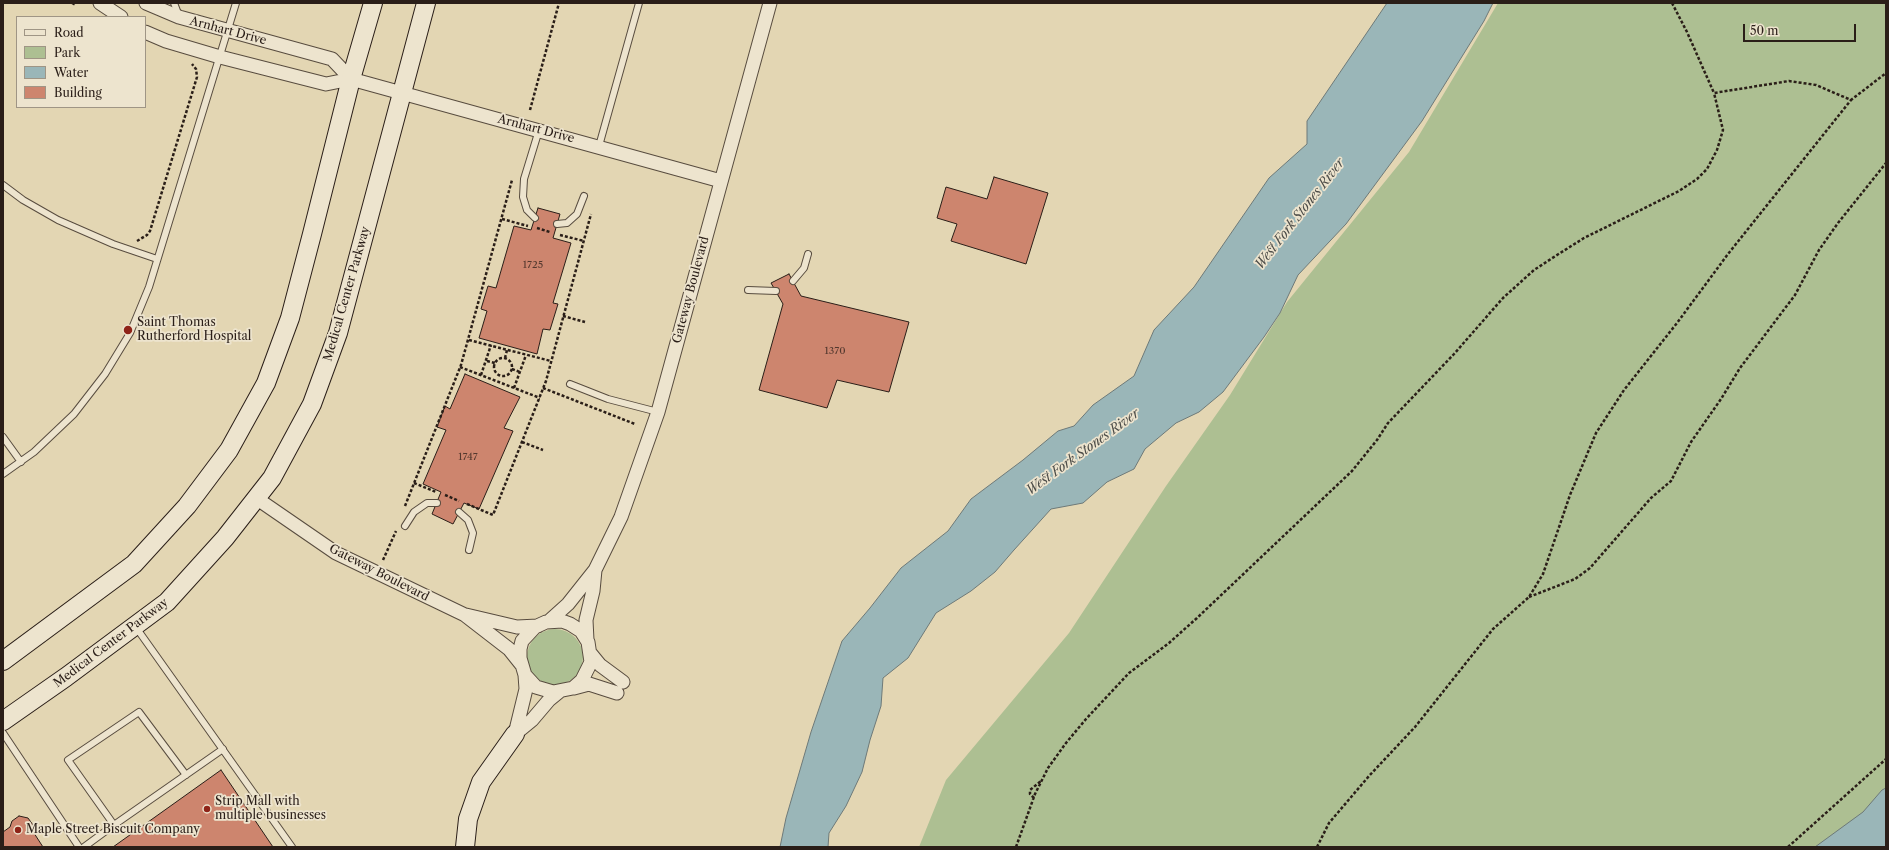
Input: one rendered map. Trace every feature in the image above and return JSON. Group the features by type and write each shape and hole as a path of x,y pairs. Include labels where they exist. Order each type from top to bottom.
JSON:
{"main road":[{"path":"3,661 134,564 187,506 229,450 266,383 290,318 351,78 373,3"},
{"name":"Medical Center Parkway","path":"3,722 66,678 168,602 225,538 272,478 312,404 335,340 426,3"},
{"path":"465,847 468,819 481,782 515,734"}],"street":[{"path":"100,3 120,16"},
{"name":"Arnhart Drive","path":"146,3 179,17 332,59 351,78 721,181"},
{"name":"Gateway Boulevard","path":"595,570 621,516 658,412 770,3"},
{"path":"146,32 166,41 220,57 326,84 351,78"},
{"name":"Gateway Boulevard","path":"256,498 336,553 464,615"},
{"path":"515,734 526,689 520,658 522,641 568,604 595,570"},
{"path":"515,734 532,720 549,700 582,680 587,673 591,662 591,654 587,640 586,620 593,591 595,570"},
{"path":"464,615 496,621 517,627 562,621 581,631 587,640"},
{"path":"464,615 509,649 536,687 553,692 589,684 620,688 591,654"}],"lane":[{"path":"174,3 179,17"},
{"path":"3,474 21,462 67,421 105,374 123,347 137,319 149,287 156,259 236,3"},
{"path":"599,146 639,3"},
{"path":"535,218 526,210 522,197 524,179 539,130"},
{"path":"3,185 23,200 58,220 113,244 156,259"},
{"path":"557,224 567,223 577,214 584,196"},
{"path":"793,281 804,268 808,254"},
{"path":"748,290 776,291"},
{"path":"570,384 608,399 658,412"},
{"path":"3,437 21,462"},
{"path":"405,526 414,512 427,503 437,503"},
{"path":"459,512 468,520 473,533 469,550"},
{"path":"135,626 292,847"},
{"path":"114,825 68,760 139,712 186,775"},
{"path":"3,733 79,847"},
{"path":"84,847 223,749"}],"path":[{"path":"72,3 76,5"},
{"path":"530,110 559,3"},
{"path":"1016,847 1034,798 1048,768 1066,743 1110,692 1129,673 1197,618 1352,471 1393,418 1519,283 1534,270 1584,238 1679,191 1697,179 1707,169 1717,150 1723,130 1714,93 1687,32 1672,3"},
{"path":"133,240 137,241 147,235 150,231 197,77 196,69 190,63"},
{"path":"1317,847 1329,823 1369,776 1416,727 1492,629 1529,597 1543,574 1570,495 1596,433 1624,390 1677,323 1728,254 1852,100 1886,73"},
{"path":"1714,93 1789,81 1816,85 1852,100"},
{"path":"1529,597 1575,579 1590,568 1650,498 1671,481 1691,442 1721,399 1740,368 1795,295 1820,250 1838,223 1886,163"},
{"path":"403,512 460,367 469,340 514,176"},
{"path":"414,483 493,515 540,398 591,214"},
{"path":"502,219 584,241"},
{"path":"563,316 586,322"},
{"path":"469,340 551,361"},
{"path":"481,375 487,361 491,345"},
{"path":"505,358 507,350"},
{"path":"514,388 526,355"},
{"path":"505,358 511,362 512,369 507,375 500,375 494,370 495,364 498,359 505,358"},
{"path":"487,361 495,364"},
{"path":"460,367 540,398"},
{"path":"512,369 520,372"},
{"path":"497,381 500,375"},
{"path":"543,388 635,424"},
{"path":"522,442 543,450"},
{"path":"384,560 399,524"},
{"path":"1788,847 1886,759"},
{"path":"1034,798 1030,794 1030,790 1042,780"}],"green space":[{"path":"1498,3 1886,3 1886,847 919,847 946,780 1069,633 1166,486 1230,395 1287,302 1409,152"},
{"path":"549,629 561,629 571,633 579,641 583,651 583,663 579,673 571,681 561,685 549,685 539,681 531,673 527,663 527,651 531,641 539,633"}],"water":[{"name":"West Fork Stones River","path":"1387,3 1493,3 1484,21 1422,121 1346,224 1298,275 1280,313 1223,392 1199,412 1176,423 1145,449 1134,469 1107,482 1083,503 1051,509 995,572 971,591 936,613 908,658 883,678 881,706 862,772 846,806 829,833 828,847 780,847 786,818 811,732 842,641 901,568 948,531 971,499 1023,460 1058,431 1074,426 1093,405 1134,376 1154,330 1194,287 1269,178 1307,144 1307,121"},
{"path":"1886,788 1886,847 1815,847 1863,812 1882,790"}],"building":[{"path":"994,177 1048,193 1026,264 951,241 957,224 937,218 946,187 987,199"},
{"path":"538,208 560,214 553,238 571,243 553,303 558,304 550,330 543,329 537,354 479,338 487,311 481,309 488,286 496,288 514,226 531,230"},
{"path":"789,274 801,296 909,322 889,392 837,380 827,408 759,390 783,304 771,283"},
{"path":"465,374 520,397 504,428 513,431 479,509 464,503 453,524 432,514 441,492 423,484 446,430 437,427 445,406 450,409"},
{"name":"Strip Mall with multiple businesses","path":"221,770 273,847 113,847"},
{"path":"19,816 28,818 33,825 32,830 43,847 3,847 3,832 10,827 12,821"}],"place":[{"name":"Saint Thomas Rutherford Hospital","path":"128,330"},
{"name":"Strip Mall with multiple businesses","path":"207,809"},
{"name":"Maple Street Biscuit Company","path":"18,830"}]}
